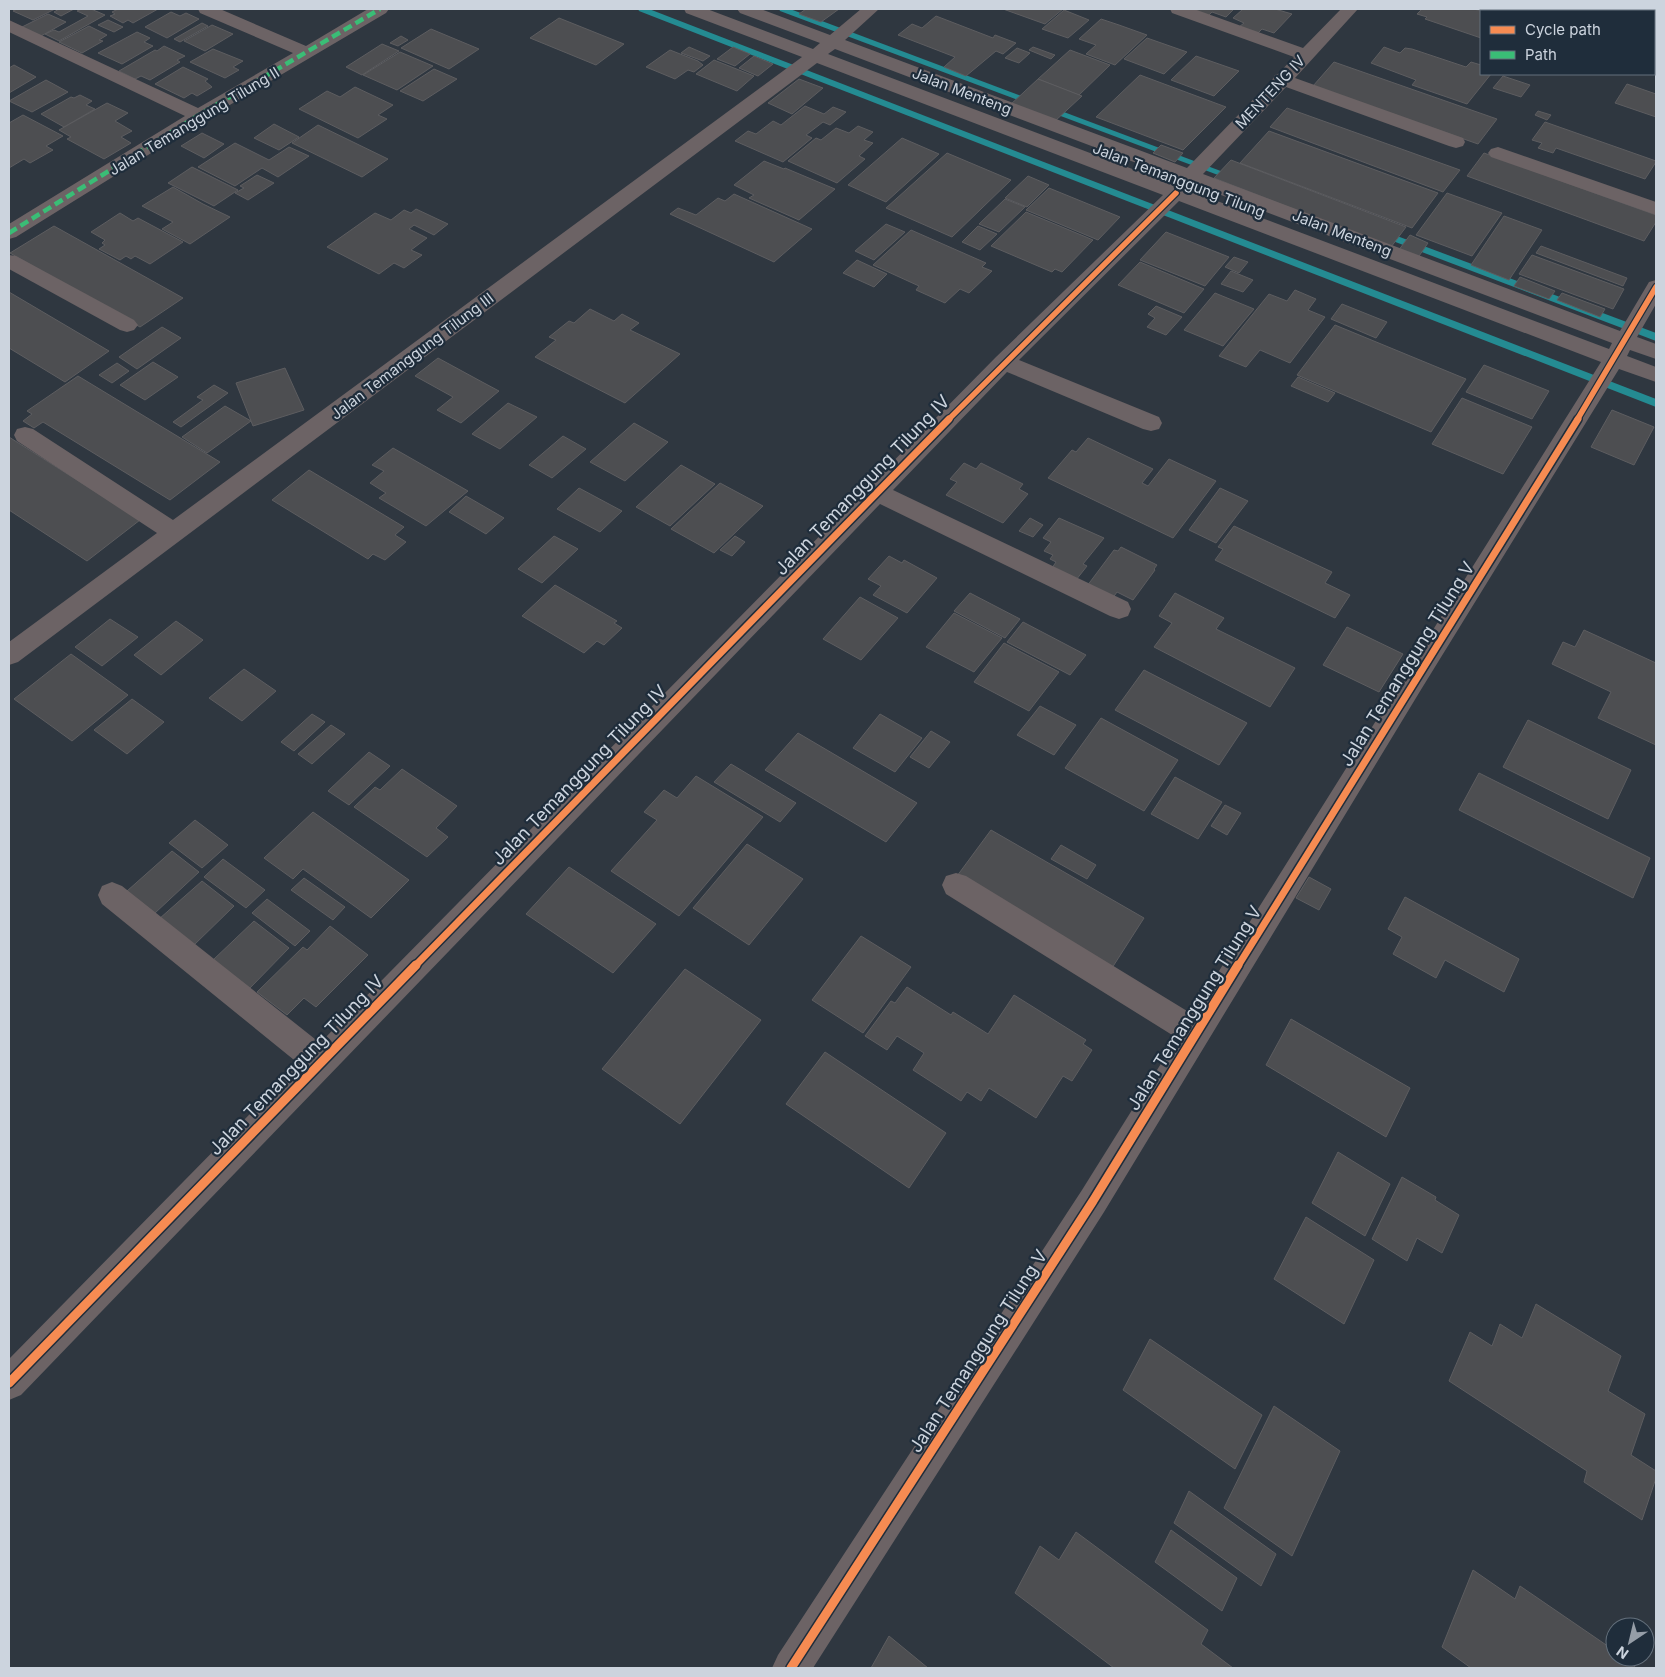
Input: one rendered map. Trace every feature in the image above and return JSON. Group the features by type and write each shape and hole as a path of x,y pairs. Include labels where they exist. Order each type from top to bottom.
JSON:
{"street":[{"path":"206,9 307,53"},
{"name":"Jalan Temanggung Tilung II","path":"9,233 380,9"},
{"name":"Jalan Temanggung Tilung","path":"692,9 814,56 1183,184 1620,350 1656,375"},
{"name":"Jalan Menteng","path":"746,9 832,41 1183,184"},
{"name":"Jalan Temanggung Tilung III","path":"9,656 814,56 871,9"},
{"path":"1178,9 1305,55"},
{"name":"MENTENG IV","path":"1183,184 1281,79 1350,9"},
{"path":"9,25 200,116"},
{"path":"1281,79 1456,142"},
{"path":"1498,153 1656,209"},
{"name":"Jalan Temanggung Tilung IV","path":"9,1383 1004,362 1183,184"},
{"path":"9,261 126,325"},
{"name":"Jalan Temanggung Tilung V","path":"791,1668 1093,1201 1620,350 1656,288"},
{"path":"1620,350 1656,352"},
{"path":"1004,362 1151,423"},
{"path":"25,435 175,533"},
{"path":"877,492 1119,609"},
{"path":"956,885 1196,1033"},
{"path":"112,895 320,1062"}],"building":[{"path":"17,9 55,9 33,20 13,11"},
{"path":"59,9 74,9 61,16 54,12"},
{"path":"91,9 105,15 59,41 45,34 54,30 59,32 88,16 77,11"},
{"path":"118,9 158,9 133,23 128,20 123,23 110,16 115,14 112,12"},
{"path":"806,9 839,9 821,22 799,14"},
{"path":"1003,9 1063,9 1045,24"},
{"path":"1196,9 1234,9 1226,17 1212,12 1207,17 1193,12"},
{"path":"1243,9 1275,9 1292,14 1274,33 1262,29 1257,34 1239,27 1244,23 1233,18"},
{"path":"1422,9 1474,9 1480,11 1480,38 1425,19 1427,17 1417,14"},
{"path":"1064,10 1089,20 1068,38 1042,29"},
{"path":"171,12 180,16 186,13 199,19 167,38 145,27"},
{"path":"48,14 66,22 41,36 22,27"},
{"path":"936,16 993,38 995,35 1016,43 1003,54 996,51 966,76 944,67 955,57 898,35 912,24 922,28"},
{"path":"559,18 624,44 596,65 530,38"},
{"path":"1101,19 1147,35 1115,65 1086,54 1096,45 1079,39"},
{"path":"108,20 123,27 114,32 98,25"},
{"path":"202,23 208,26 180,42 174,39"},
{"path":"212,25 233,34 205,51 184,41"},
{"path":"89,26 107,35 99,40 103,41 82,53 59,42"},
{"path":"431,29 479,49 449,69 401,48"},
{"path":"137,32 150,38 144,42 153,46 122,64 98,53"},
{"path":"401,36 408,40 398,46 390,43"},
{"path":"1147,38 1187,52 1164,74 1124,59"},
{"path":"382,44 399,51 362,75 346,67"},
{"path":"164,46 185,56 177,60 180,62 150,80 141,76 135,79 119,71 155,50 157,51"},
{"path":"689,47 710,56 703,61 681,53"},
{"path":"733,47 750,54 735,66 717,59"},
{"path":"1033,47 1055,55 1051,59 1029,50"},
{"path":"1384,47 1400,53 1405,48 1466,67 1471,62 1480,65 1480,75 1490,75 1467,104 1412,85 1416,80 1371,63"},
{"path":"1017,48 1030,53 1019,63 1005,58"},
{"path":"213,49 243,61 233,67 239,70 225,78 190,62"},
{"path":"670,50 698,61 703,65 694,72 688,70 675,79 646,67"},
{"path":"1070,50 1110,65 1079,95 1038,79"},
{"path":"400,52 433,66 397,90 363,75"},
{"path":"754,56 773,64 758,76 739,68"},
{"path":"1196,56 1239,71 1214,96 1171,80"},
{"path":"714,60 754,76 737,91 696,74"},
{"path":"1334,62 1497,119 1478,144 1313,86"},
{"path":"14,65 36,77 9,93 9,68"},
{"path":"183,67 208,79 205,81 212,87 197,96 192,93 184,98 155,84"},
{"path":"434,69 457,79 423,101 400,91"},
{"path":"1140,75 1226,107 1183,150 1096,117"},
{"path":"1503,76 1530,85 1521,97 1493,88"},
{"path":"799,79 823,88 792,114 768,103"},
{"path":"1038,79 1082,96 1054,122 1010,105"},
{"path":"46,80 68,92 32,112 9,101"},
{"path":"1627,84 1656,94 1656,117 1615,103"},
{"path":"355,87 393,105 378,115 387,119 358,138 299,109 327,91 340,97"},
{"path":"80,95 92,101 86,105 95,109 64,127 41,114 71,97 74,98"},
{"path":"107,103 128,113 115,121 132,131 121,137 131,143 104,159 67,139 71,137 59,130"},
{"path":"805,106 824,114 833,107 846,112 830,125 823,122 806,135 812,138 783,162 735,141 748,131 756,134 773,121 781,125"},
{"path":"1287,108 1460,170 1443,192 1270,127"},
{"path":"1538,111 1551,115 1547,120 1535,115"},
{"path":"23,115 63,136 46,146 53,150 30,163 24,159 9,168 9,123"},
{"path":"1545,122 1656,162 1645,179 1556,148 1553,153 1538,148 1542,143 1532,140"},
{"path":"274,124 299,137 279,150 254,138"},
{"path":"318,125 388,159 362,177 292,143"},
{"path":"858,126 873,132 864,140 873,143 859,156 865,159 837,183 788,161 816,138 821,140 836,128 849,133"},
{"path":"1269,131 1438,193 1412,228 1240,163"},
{"path":"202,133 224,144 204,158 181,146"},
{"path":"902,138 939,154 886,202 848,185"},
{"path":"235,143 269,160 289,147 309,156 278,177 262,168 235,186 198,167"},
{"path":"1161,145 1183,153 1175,162 1153,153"},
{"path":"947,153 1011,180 952,237 886,208"},
{"path":"1484,153 1656,215 1656,222 1644,241 1467,176"},
{"path":"1231,160 1406,227 1391,247 1214,178"},
{"path":"764,161 835,189 799,220 749,198 754,195 734,185"},
{"path":"192,167 238,190 214,206 168,183"},
{"path":"257,175 274,183 248,200 235,193 244,188 240,186"},
{"path":"1028,176 1049,185 1027,207 1005,198"},
{"path":"173,187 230,217 190,244 162,229 173,222 142,206"},
{"path":"1049,188 1120,217 1098,240 1026,210"},
{"path":"1447,193 1502,213 1472,256 1416,235"},
{"path":"734,194 812,229 774,262 670,214 678,208 696,215 718,198 725,201"},
{"path":"1005,199 1025,207 999,232 979,224"},
{"path":"416,209 448,224 434,235 414,225 409,229 427,238 411,250 422,255 404,268 394,263 379,274 327,247 375,213 391,220 404,210 411,213"},
{"path":"1026,212 1093,240 1062,272 1055,269 1052,272 991,246"},
{"path":"120,213 133,221 138,218 183,242 150,264 135,256 131,259 126,256 120,260 99,249 105,245 102,243 105,240 91,232"},
{"path":"1504,216 1542,230 1509,280 1471,265"},
{"path":"886,224 905,232 874,260 855,251"},
{"path":"54,226 183,298 140,327 10,253"},
{"path":"978,226 997,234 980,250 962,242"},
{"path":"911,230 986,263 982,267 992,271 969,293 960,289 945,303 916,290 919,286 873,265"},
{"path":"1166,232 1229,257 1205,286 1140,260"},
{"path":"1410,235 1428,243 1417,259 1398,251"},
{"path":"1541,246 1627,278 1623,286 1536,253"},
{"path":"1532,255 1624,289 1613,309 1519,274"},
{"path":"1234,257 1248,262 1239,273 1225,267"},
{"path":"857,260 887,274 874,287 843,273"},
{"path":"1140,262 1204,289 1184,313 1118,285"},
{"path":"1231,271 1253,280 1243,292 1221,284"},
{"path":"1520,277 1555,291 1549,299 1514,286"},
{"path":"1295,290 1316,299 1308,310 1325,317 1290,363 1260,350 1246,367 1219,356 1269,294 1287,301"},
{"path":"9,292 109,351 65,382 9,348"},
{"path":"1215,293 1254,309 1223,346 1184,330"},
{"path":"1562,293 1605,309 1600,317 1557,300"},
{"path":"1342,304 1387,322 1376,338 1331,319"},
{"path":"1156,306 1182,317 1166,335 1147,327 1155,318 1148,314"},
{"path":"590,309 614,321 622,314 639,323 630,330 680,354 625,403 535,357 556,340 549,337 569,321 574,323"},
{"path":"1335,325 1466,379 1431,432 1297,375"},
{"path":"162,327 181,338 137,369 119,357"},
{"path":"438,358 499,391 461,423 437,410 453,397 415,376"},
{"path":"153,362 178,377 145,400 120,385"},
{"path":"117,363 129,371 112,383 99,375"},
{"path":"1484,365 1549,391 1532,419 1466,392"},
{"path":"285,368 304,410 253,426 236,383"},
{"path":"78,376 220,462 170,500 43,422 34,428 23,421 32,414 27,411"},
{"path":"1298,377 1335,393 1328,402 1291,386"},
{"path":"214,385 228,393 181,427 173,422 203,400 197,397"},
{"path":"1462,398 1532,427 1503,474 1432,444"},
{"path":"508,403 537,417 500,449 472,434"},
{"path":"225,406 251,421 207,453 182,437"},
{"path":"1612,410 1654,427 1634,465 1591,447"},
{"path":"634,423 668,442 625,481 590,462"},
{"path":"563,436 586,449 552,478 529,465"},
{"path":"9,437 140,520 87,561 9,510"},
{"path":"1088,438 1153,469 1142,483 1148,486 1169,459 1216,481 1173,538 1048,478 1072,450 1076,452"},
{"path":"393,448 468,491 426,526 379,498 386,493 370,483 384,471 372,465"},
{"path":"964,463 976,469 981,463 1023,484 1019,489 1028,494 1003,523 946,495 957,482 950,479"},
{"path":"681,465 715,484 670,526 636,507"},
{"path":"309,470 404,527 395,535 406,542 385,560 373,554 368,559 272,500"},
{"path":"720,483 763,506 714,553 671,529"},
{"path":"579,488 622,511 600,532 557,509"},
{"path":"1220,488 1248,501 1216,543 1189,530"},
{"path":"466,496 504,518 486,534 449,512"},
{"path":"1030,518 1043,525 1033,537 1019,531"},
{"path":"1059,518 1104,538 1083,564 1087,566 1076,580 1052,568 1056,562 1050,559 1053,555 1044,551 1051,542 1043,538"},
{"path":"1234,526 1332,572 1325,583 1350,595 1335,618 1215,560 1223,549 1218,547"},
{"path":"554,536 578,549 542,583 518,569"},
{"path":"735,536 745,542 732,556 720,550"},
{"path":"1121,547 1157,565 1133,600 1117,592 1112,599 1087,586 1114,550 1118,551"},
{"path":"889,556 902,563 904,560 937,578 907,613 873,595 881,586 868,579"},
{"path":"555,585 617,621 614,623 622,628 604,645 597,641 584,653 522,616"},
{"path":"970,593 1020,619 1005,638 954,611"},
{"path":"1175,593 1224,618 1216,629 1295,668 1270,707 1154,647 1172,623 1159,616"},
{"path":"860,597 898,618 861,660 823,639"},
{"path":"954,613 1002,638 974,672 926,647"},
{"path":"110,619 138,637 102,666 75,647"},
{"path":"176,621 203,640 161,675 134,655"},
{"path":"1023,622 1086,655 1070,675 1007,642"},
{"path":"1347,627 1403,654 1379,692 1323,665"},
{"path":"1584,630 1656,663 1656,745 1598,718 1611,692 1552,664 1563,642 1575,647"},
{"path":"1004,643 1059,672 1029,711 974,682"},
{"path":"71,654 128,695 72,741 14,699"},
{"path":"244,669 276,691 242,721 209,698"},
{"path":"1144,670 1247,723 1219,765 1115,710"},
{"path":"132,699 164,722 127,754 94,730"},
{"path":"1040,706 1076,725 1054,755 1017,735"},
{"path":"312,714 325,722 294,751 281,742"},
{"path":"880,714 922,738 895,772 853,748"},
{"path":"1101,718 1178,760 1144,811 1065,768"},
{"path":"1528,720 1631,770 1608,819 1503,767"},
{"path":"331,725 345,734 312,764 298,754"},
{"path":"931,731 950,742 929,768 910,757"},
{"path":"798,733 917,803 886,842 765,770"},
{"path":"369,752 390,766 349,805 328,791"},
{"path":"731,764 796,803 780,822 714,782"},
{"path":"402,769 457,806 436,828 448,837 427,857 354,807 375,787 380,790"},
{"path":"1479,773 1650,858 1633,898 1459,810"},
{"path":"696,776 763,817 679,916 611,871 657,820 644,812 664,790 677,798"},
{"path":"1175,777 1222,802 1198,839 1151,814"},
{"path":"1225,805 1241,813 1227,835 1211,826"},
{"path":"313,812 409,880 371,918 303,869 293,879 264,858"},
{"path":"195,820 228,845 202,868 169,843"},
{"path":"991,830 1144,918 1112,968 957,876"},
{"path":"747,844 803,879 749,945 693,908"},
{"path":"1061,845 1096,865 1087,879 1051,859"},
{"path":"172,851 199,872 155,913 127,891"},
{"path":"223,859 265,890 246,908 204,877"},
{"path":"569,867 656,924 613,973 526,914"},
{"path":"1309,877 1331,889 1319,910 1296,898"},
{"path":"304,878 345,907 333,920 291,890"},
{"path":"202,881 234,906 193,946 159,919"},
{"path":"1405,897 1519,959 1504,992 1445,960 1436,978 1393,954 1402,937 1388,929"},
{"path":"267,899 310,931 295,946 252,913"},
{"path":"254,921 289,948 250,988 213,960"},
{"path":"330,926 368,955 316,1007 304,998 287,1015 257,992 303,947 307,950"},
{"path":"861,936 911,967 863,1033 812,1000"},
{"path":"685,969 761,1020 680,1124 602,1069"},
{"path":"907,987 951,1015 953,1012 988,1034 1014,995 1086,1040 1083,1044 1092,1050 1072,1081 1063,1076 1036,1118 989,1088 981,1101 967,1092 961,1101 913,1070 924,1053 897,1036 887,1050 865,1036 891,1001 895,1003"},
{"path":"1291,1019 1410,1088 1386,1137 1266,1065"},
{"path":"825,1052 946,1133 909,1188 786,1104"},
{"path":"1338,1152 1390,1184 1365,1236 1312,1203"},
{"path":"1402,1177 1436,1197 1435,1200 1459,1215 1442,1253 1417,1238 1407,1261 1372,1239"},
{"path":"1306,1217 1374,1260 1344,1324 1274,1279"},
{"path":"1536,1304 1621,1356 1608,1391 1645,1414 1631,1455 1656,1471 1656,1478 1642,1520 1584,1482 1587,1471 1449,1381 1470,1332 1492,1346 1500,1324 1522,1338"},
{"path":"1150,1339 1262,1415 1235,1469 1123,1390"},
{"path":"1274,1406 1340,1451 1292,1556 1224,1508"},
{"path":"1189,1491 1276,1554 1261,1586 1174,1523"},
{"path":"1171,1530 1237,1578 1222,1611 1155,1562"},
{"path":"1076,1532 1208,1630 1201,1644 1233,1668 1114,1668 1015,1593 1040,1546 1059,1560"},
{"path":"1473,1570 1515,1599 1520,1586 1605,1644 1605,1667 1635,1668 1471,1668 1442,1647"},
{"path":"889,1636 928,1668 871,1668"}],"waterway":[{"path":"642,9 1656,403"},
{"path":"783,9 1237,179"},
{"path":"1381,233 1656,337"}],"marked path":[{"path":"9,233 199,115 380,9"}],"cycle path":[{"path":"9,1383 1004,362 1176,193"},
{"path":"791,1668 1093,1201 1413,681 1600,383 1656,287"}]}
